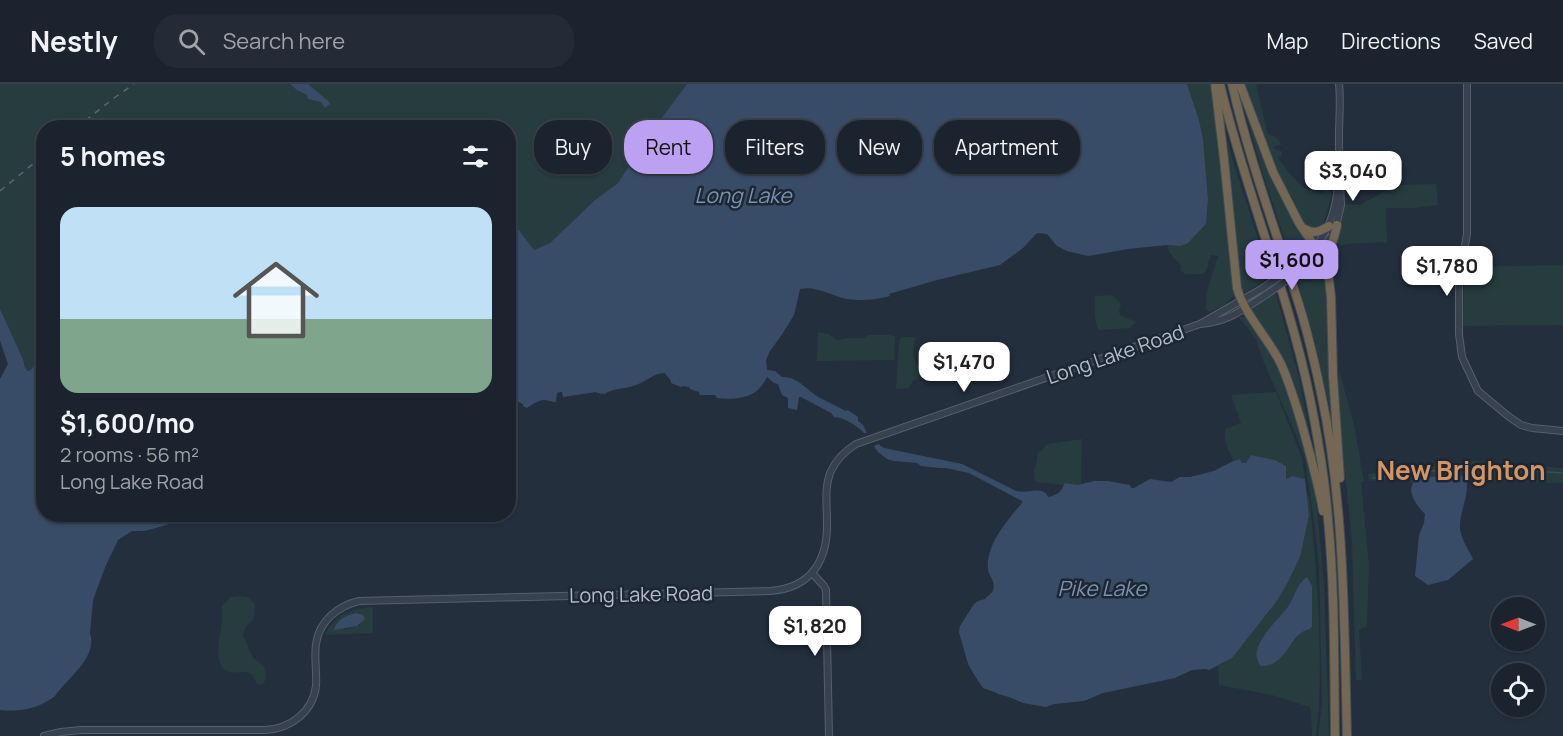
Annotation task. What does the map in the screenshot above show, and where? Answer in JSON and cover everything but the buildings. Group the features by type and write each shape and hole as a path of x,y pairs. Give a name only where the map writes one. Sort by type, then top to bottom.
{"highway":[{"path":"1215,84 1237,288 1244,304 1283,368 1310,455 1324,518 1333,629"},
{"path":"1220,84 1246,180 1287,307 1309,396 1322,462 1331,567 1335,736"},
{"path":"1232,84 1248,147 1310,343 1328,431 1339,509"},
{"path":"1240,84 1282,192 1318,251 1329,279"},
{"path":"1299,223 1312,232 1333,226"},
{"path":"1333,226 1327,262 1331,297 1333,376 1340,481 1347,736"},
{"path":"1237,314 1253,319"}],"street":[{"path":"1318,251 1333,226 1339,177 1339,84"},
{"path":"1467,84 1467,234 1459,278 1459,334 1462,357 1478,391 1515,421 1532,428 1563,431"},
{"name":"Long Lake Road","path":"1265,291 1306,257 1318,251"},
{"name":"Long Lake Road","path":"44,736 81,730 265,730 285,726 301,715 311,701 316,685 316,643 323,625 328,617 352,603 770,591 792,587 812,573 821,561 828,530 827,490 831,471 843,454 856,444 1200,324 1244,304 1305,268 1318,251"},
{"name":"Long Lake Road","path":"1200,324 1237,314 1244,304"},
{"path":"812,573 826,590 829,736"}],"green space":[{"path":"0,84 687,84 660,120 624,120 624,174 618,183 595,200 550,243 534,250 516,226 516,120 36,120 36,367 28,371 0,309"},
{"path":"1187,84 1211,84 1223,173 1224,206 1235,295 1225,305 1209,312 1206,309 1207,295 1218,256 1211,255 1203,274 1185,274 1180,270 1181,266 1169,252 1167,245 1181,246 1188,243 1206,224 1208,199 1203,139"},
{"path":"1242,84 1256,84 1268,134 1280,142 1281,145 1274,148 1281,152 1282,155 1278,158 1292,176 1307,189 1322,193 1324,188 1327,188 1332,193 1324,222 1318,228 1308,229 1292,197 1284,188"},
{"path":"1248,115 1309,244 1307,251 1292,261 1263,174 1246,116"},
{"path":"1222,121 1270,276 1245,293 1241,293"},
{"path":"1436,184 1438,205 1386,208 1387,242 1340,246 1335,240 1344,204 1360,205 1396,185"},
{"path":"1316,262 1320,264 1324,275 1328,298 1332,419 1316,346 1297,278"},
{"path":"1563,265 1563,325 1463,326 1465,267"},
{"path":"1275,291 1299,378 1313,451 1300,409 1252,311 1253,307"},
{"path":"1112,295 1121,304 1120,315 1136,322 1130,328 1099,330 1095,318 1095,296"},
{"path":"1239,317 1249,319 1279,367 1307,455 1315,491 1324,581 1329,736 1318,736 1322,703 1319,565 1305,459 1256,339"},
{"path":"818,332 829,334 837,340 864,338 868,335 890,335 895,337 894,360 817,361"},
{"path":"902,337 915,337 913,353 916,364 924,369 925,378 914,380 909,388 896,389 899,341"},
{"path":"1339,370 1354,425 1364,482 1361,482 1369,565 1367,626 1359,630 1362,680 1356,680 1352,542 1338,405"},
{"path":"1276,392 1302,458 1305,479 1293,476 1286,479 1286,466 1275,460 1251,455 1247,463 1242,463 1240,459 1233,461 1228,450 1225,429 1241,423 1231,395"},
{"path":"1082,439 1081,484 1036,482 1034,472 1038,453 1048,444"},
{"path":"1475,461 1563,468 1563,483 1467,481 1466,477 1453,475 1430,477 1412,485 1410,477 1369,481 1368,474"},
{"path":"1307,496 1309,496 1312,528 1319,625 1320,667 1316,736 1312,736 1309,707 1272,695 1219,685 1218,666 1232,658 1249,635 1309,515","holes":["1302,580 1311,611 1310,629 1302,632 1293,642 1257,662 1259,643 1290,604"]},
{"path":"231,597 248,597 255,604 254,619 246,626 243,635 253,658 264,666 266,678 264,683 258,685 251,674 225,669 219,658 222,606"},
{"path":"373,607 373,633 325,635 344,613","holes":["356,613 361,615 360,625 345,629 338,622 349,615"]}],"water":[{"path":"290,84 308,84 330,104 325,108 321,102 308,99 307,95"},
{"name":"Long Lake","path":"687,84 1187,84 1203,139 1208,199 1206,224 1188,243 1181,246 1128,249 1088,256 1067,251 1057,246 1047,234 1037,233 1023,248 1000,265 937,280 889,294 890,296 852,300 818,290 800,289 794,315 766,360 767,370 793,379 820,398 848,410 858,417 858,421 867,433 864,433 846,420 834,417 831,413 801,397 799,397 797,410 788,408 788,398 782,395 778,384 767,377 753,394 733,399 717,398 715,395 700,395 699,392 689,387 671,383 665,373 637,385 605,394 596,392 563,397 560,392 557,393 556,402 543,400 527,408 516,400 516,226 534,250 550,243 595,200 618,183 624,174 713,174 713,120 660,120"},
{"path":"0,309 25,368 28,371 36,367 36,522 175,522 144,531 132,531 118,540 93,600 90,651 86,659 55,696 36,707 15,710 0,710 0,379 8,364 0,341"},
{"name":"Pike Lake","path":"878,444 884,448 962,464 1016,491 1038,491 1046,493 1048,497 1059,493 1065,483 1078,485 1094,481 1108,481 1130,485 1134,488 1150,479 1171,482 1180,477 1214,471 1240,459 1242,463 1246,463 1251,455 1275,460 1286,466 1286,479 1293,476 1305,479 1309,515 1300,557 1276,602 1232,658 1209,670 1192,670 1175,678 1103,693 1084,701 1046,707 1023,703 983,688 968,664 959,632 960,626 974,604 985,599 993,591 994,584 988,569 990,551 999,533 1022,501 969,473 887,459 874,446"},
{"path":"1447,475 1466,477 1467,489 1460,529 1473,559 1448,580 1428,585 1415,576 1419,535 1425,514 1413,498 1411,488 1417,480"},
{"path":"1307,577 1312,586 1312,626 1297,637 1277,661 1261,666 1257,659 1260,642 1289,605 1301,583"},
{"path":"356,613 363,615 365,619 357,626 334,630 342,618"}],"waterway":[{"path":"1373,478 1466,467 1563,473"}],"railway":[{"path":"86,120 134,84"},
{"path":"0,191 36,162"}],"district":[{"name":"New Brighton","path":"1461,470"}]}
